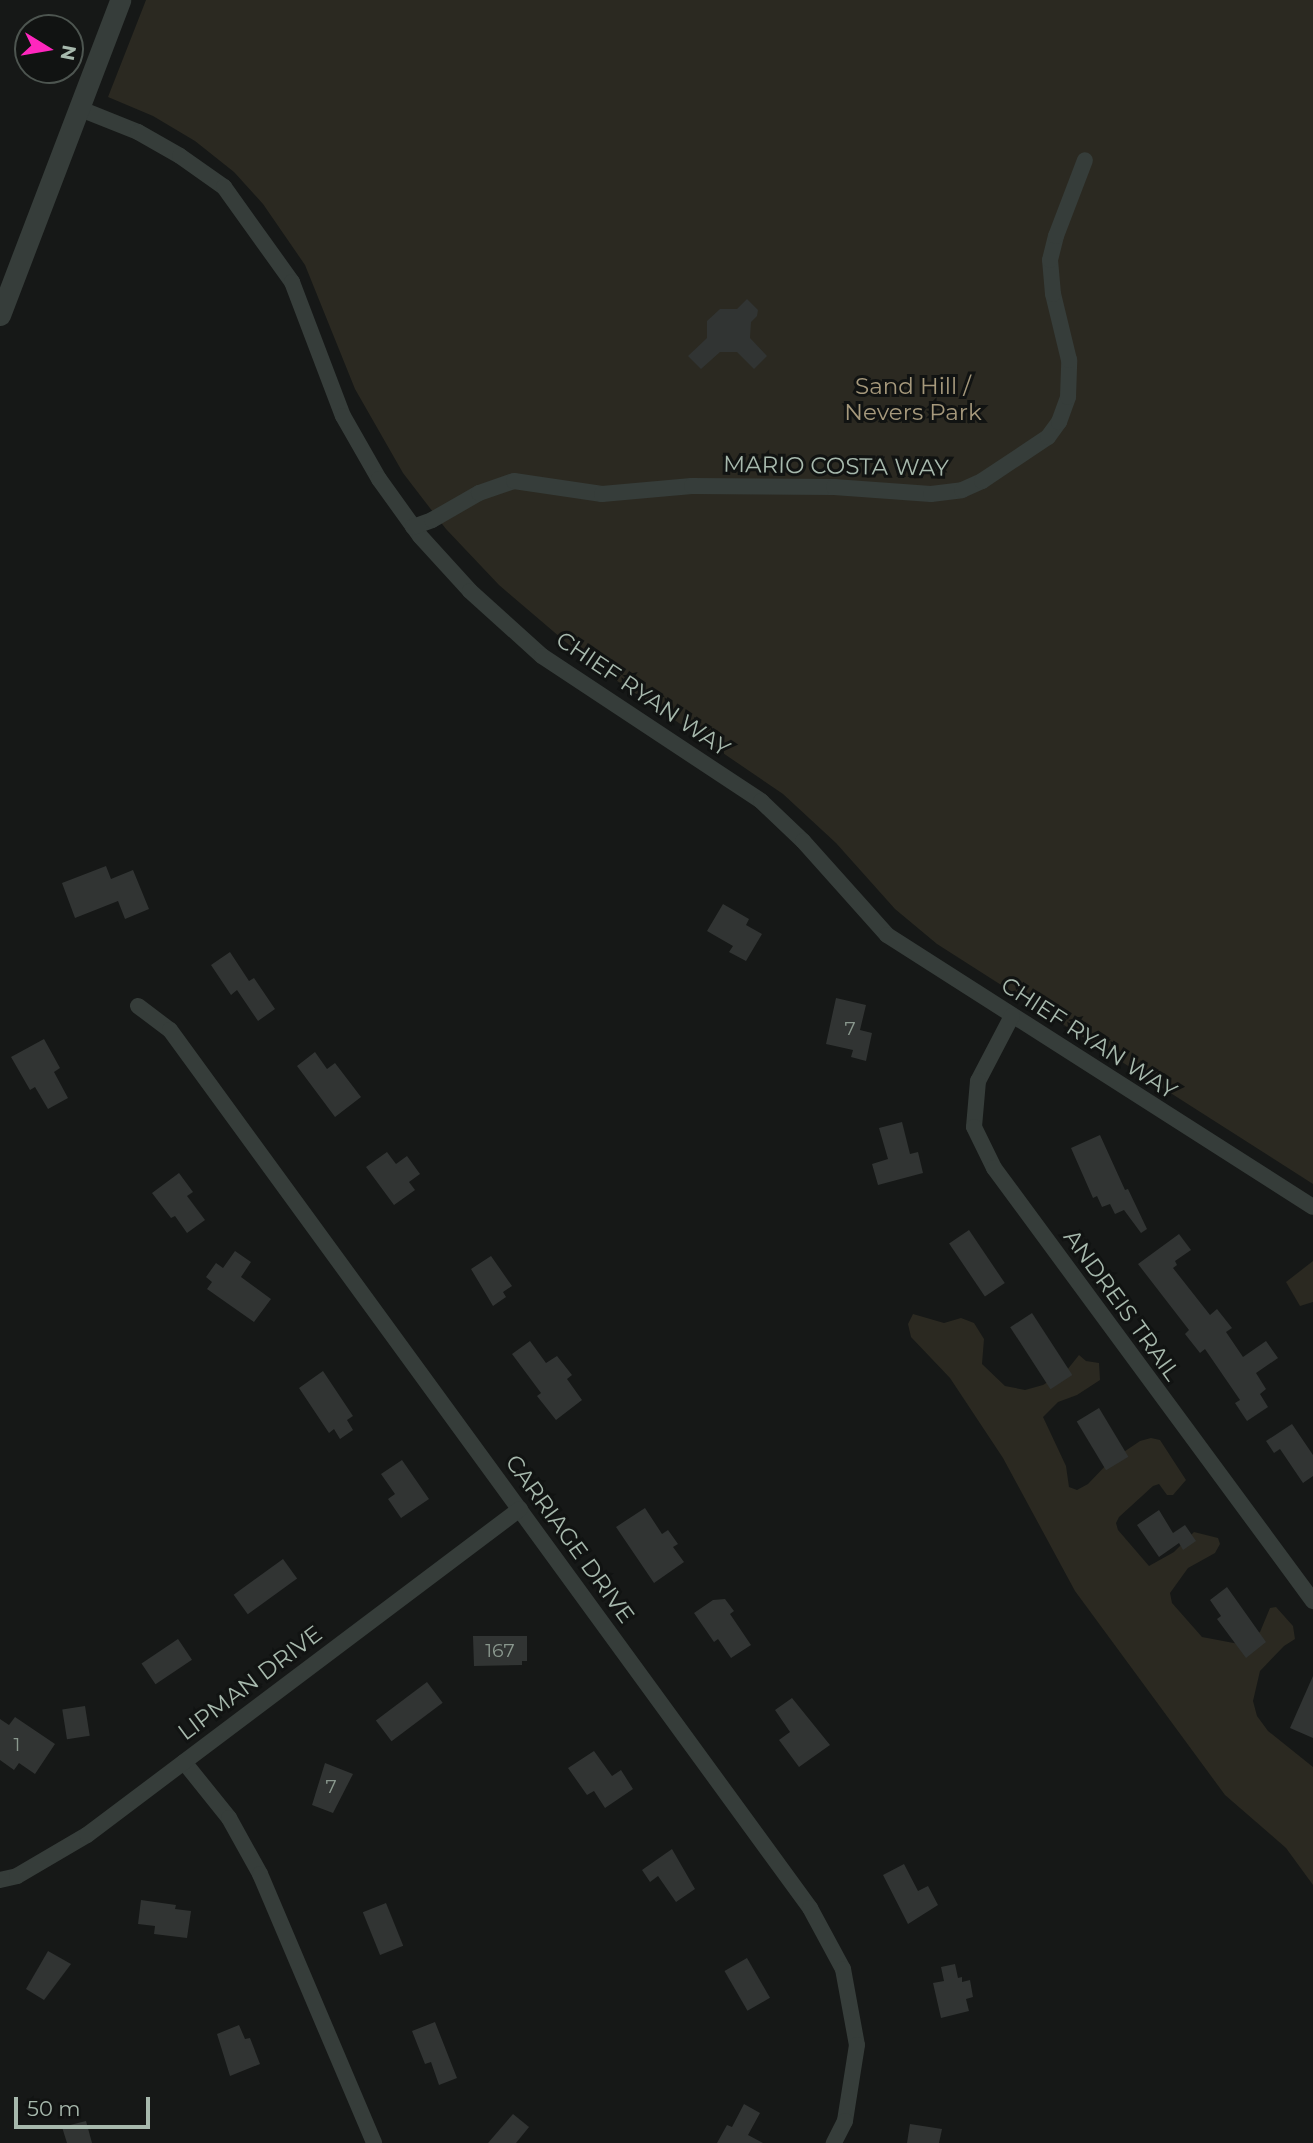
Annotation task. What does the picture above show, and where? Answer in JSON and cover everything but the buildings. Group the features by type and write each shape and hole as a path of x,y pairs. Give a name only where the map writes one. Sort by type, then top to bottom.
{"street":[{"path":"0,315 120,0"},
{"name":"CHIEF RYAN WAY","path":"78,108 138,132 180,156 224,187 292,282 343,416 379,479 413,527 470,591 542,656 761,801 803,841 887,935 1313,1207"},
{"name":"MARIO COSTA WAY","path":"413,527 432,520 479,493 514,481 602,494 692,486 834,487 931,494 962,490 982,481 1048,437 1059,422 1068,397 1069,360 1053,294 1050,260 1056,236 1085,160"},
{"name":"CARRIAGE DRIVE","path":"138,1006 170,1030 810,1908 843,1969 857,2045 845,2121 834,2143"},
{"name":"ANDREIS TRAIL","path":"1012,1016 978,1081 974,1128 994,1168 1313,1601"},
{"name":"LIPMAN DRIVE","path":"0,1880 17,1876 87,1835 520,1509"},
{"path":"184,1762 229,1818 260,1874 373,2143"}],"green space":[{"name":"Sand Hill / Nevers Park","path":"146,0 1313,0 1313,1184 937,944 895,909 836,843 783,794 588,661 499,585 446,529 403,473 355,389 305,265 263,204 234,172 195,141 153,116 108,97"},
{"path":"1313,1261 1313,1302 1300,1306 1286,1282"},
{"path":"913,1314 944,1323 961,1318 974,1323 984,1339 982,1364 1005,1386 1025,1390 1043,1385 1067,1370 1079,1355 1086,1361 1099,1363 1100,1380 1077,1395 1058,1402 1043,1417 1066,1466 1069,1487 1077,1490 1088,1484 1109,1462 1140,1441 1151,1438 1160,1440 1186,1480 1173,1495 1167,1495 1159,1484 1153,1486 1119,1517 1116,1523 1118,1530 1149,1566 1174,1552 1194,1532 1218,1538 1220,1544 1215,1553 1188,1568 1170,1593 1172,1603 1202,1637 1239,1644 1260,1632 1270,1608 1276,1607 1293,1626 1295,1639 1284,1646 1260,1671 1253,1701 1257,1716 1268,1731 1313,1767 1313,1885 1286,1848 1225,1795 1075,1591 1003,1458 950,1378 911,1337 908,1324"}]}
